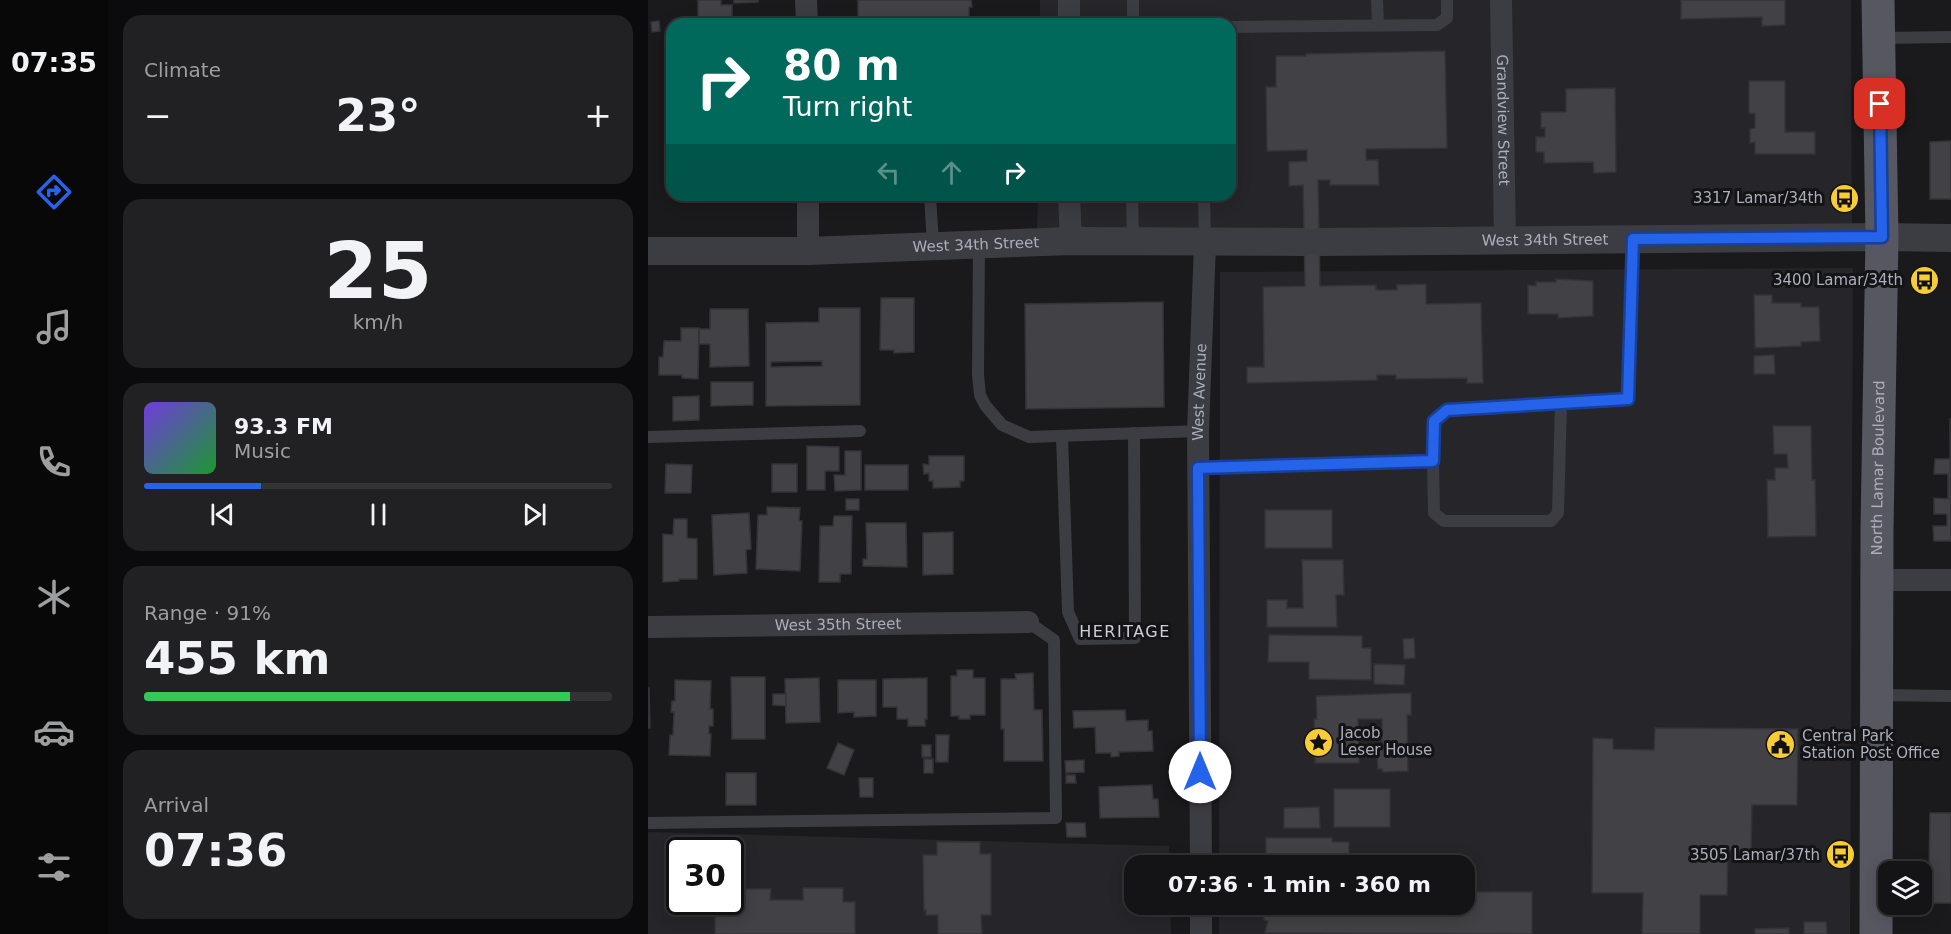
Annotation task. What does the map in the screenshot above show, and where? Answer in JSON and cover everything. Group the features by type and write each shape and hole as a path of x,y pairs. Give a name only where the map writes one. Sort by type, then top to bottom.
{"main road":[{"name":"North Lamar Boulevard","path":"1876,934 1876,695 1882,237 1878,0"}],"street":[{"path":"806,0 807,18"},
{"path":"1069,0 1069,18"},
{"name":"Grandview Street","path":"1501,0 1505,240"},
{"path":"807,201 808,251"},
{"path":"1069,201 1071,241"},
{"name":"West 34th Street","path":"648,251 808,251 1071,241 1205,243 1951,238"},
{"name":"West Avenue","path":"1201,855 1198,431 1205,243"},
{"path":"1877,580 1951,580"},
{"name":"West 35th Street","path":"648,627 1028,622"},
{"path":"1201,915 1201,934"}],"lane":[{"path":"1133,0 1133,18"},
{"path":"1377,0 1378,26"},
{"path":"1236,27 1437,25 1447,18 1446,0"},
{"path":"1879,38 1951,37"},
{"path":"930,201 933,245"},
{"path":"1132,201 1133,242"},
{"path":"1204,201 1205,243"},
{"path":"1561,403 1558,513 1551,521 1444,521 1434,513 1434,421 1447,410 1561,403 1628,399 1633,239"},
{"path":"979,244 978,375 980,395 985,405 1002,425 1029,437 1198,431"},
{"path":"648,437 860,431"},
{"path":"1062,436 1068,612 1072,625 1080,639 1135,638 1134,434"},
{"path":"1198,468 1433,461"},
{"path":"648,823 1056,819 1054,640 1028,622"},
{"path":"1876,695 1951,696"}],"shaded area":[{"path":"1040,0 1851,0 1852,229 1494,231 1037,228 1038,201 1236,201 1236,18 1040,18"},
{"path":"1853,268 1850,934 1219,934 1219,915 1475,915 1475,855 1219,855 1220,272"},
{"path":"648,832 1169,846 1169,855 1124,855 1124,915 1170,915 1171,934 648,934"}],"building":[{"path":"698,0 721,0 721,5 732,5 732,18 698,18"},
{"path":"734,0 758,0 758,2 734,3"},
{"path":"858,0 971,0 972,7 969,7 969,18 858,18"},
{"path":"1681,0 1785,0 1785,25 1762,26 1762,17 1681,19"},
{"path":"659,21 660,31 652,32 651,22"},
{"path":"1445,51 1447,148 1366,149 1366,160 1378,160 1379,185 1330,185 1330,180 1318,180 1320,286 1376,285 1376,290 1397,290 1397,285 1426,284 1426,304 1481,303 1483,383 1467,383 1467,378 1396,379 1396,375 1377,375 1377,380 1247,383 1247,367 1264,367 1263,287 1305,286 1303,185 1289,186 1289,162 1307,161 1307,150 1267,151 1266,87 1276,87 1276,56"},
{"path":"1749,81 1785,81 1785,132 1815,132 1815,154 1755,154 1755,142 1750,143 1750,129 1755,128 1755,114 1749,113"},
{"path":"1615,88 1616,172 1594,173 1593,162 1544,163 1544,152 1536,152 1536,137 1545,137 1545,128 1541,128 1541,112 1566,112 1566,89"},
{"path":"1951,141 1951,199 1930,199 1930,142"},
{"path":"1556,279 1593,281 1593,316 1558,318 1558,314 1528,314 1528,285 1536,286 1536,282 1556,282"},
{"path":"1754,295 1772,295 1772,303 1801,303 1801,307 1819,307 1820,341 1801,342 1801,346 1755,348"},
{"path":"881,298 914,298 914,352 894,353 894,350 880,350"},
{"path":"1163,302 1164,407 1026,409 1025,304"},
{"path":"819,308 860,308 860,405 766,406 766,323 819,322","holes":["822,361 822,366 771,367 771,362"]},
{"path":"710,309 748,309 749,366 710,367 710,344 699,344 699,329 710,329"},
{"path":"681,328 699,328 698,379 682,378 682,375 659,375 659,357 663,357 664,341 681,341"},
{"path":"1774,355 1775,374 1754,374 1754,356"},
{"path":"711,382 753,382 753,405 711,406"},
{"path":"699,396 699,420 673,421 673,397"},
{"path":"1950,418 1951,541 1934,541 1933,526 1947,526 1947,514 1934,514 1934,498 1948,499 1948,474 1934,474 1935,459 1950,459"},
{"path":"1773,426 1811,426 1816,536 1768,537 1767,480 1775,480 1775,468 1788,468 1787,454 1774,454"},
{"path":"807,446 839,447 839,471 825,471 825,490 807,490"},
{"path":"845,451 861,451 861,490 835,491 834,475 845,475"},
{"path":"929,456 964,456 964,481 960,481 960,487 933,488 933,481 929,481 929,473 924,474 923,464 929,465"},
{"path":"666,464 692,465 691,493 665,493"},
{"path":"772,464 797,464 797,492 772,492"},
{"path":"865,465 908,465 908,490 865,490"},
{"path":"846,499 859,499 859,510 846,510"},
{"path":"767,507 800,508 799,521 802,521 800,571 756,569 758,515 767,515"},
{"path":"1265,510 1332,510 1332,548 1265,548"},
{"path":"749,513 751,549 746,550 747,573 714,575 712,515"},
{"path":"834,516 852,516 851,574 840,574 840,582 819,582 820,526 833,526"},
{"path":"674,519 687,519 687,538 697,539 697,579 663,582 663,534 673,535"},
{"path":"866,523 906,523 907,567 863,566 863,559 867,559"},
{"path":"953,532 953,574 923,575 923,533"},
{"path":"1302,560 1343,560 1344,595 1336,595 1337,627 1267,627 1267,600 1287,600 1287,608 1303,608"},
{"path":"1269,635 1362,636 1362,648 1371,648 1371,680 1309,679 1309,662 1268,662"},
{"path":"1414,638 1415,658 1404,659 1403,639"},
{"path":"1374,664 1405,665 1404,685 1374,684"},
{"path":"957,670 973,670 973,678 985,678 985,715 970,715 970,719 951,716 951,676 957,676"},
{"path":"1033,673 1034,710 1042,710 1043,761 1004,761 1004,729 1001,729 1001,679 1016,679 1015,674"},
{"path":"731,677 765,677 765,739 732,739"},
{"path":"819,678 820,722 786,723 785,679"},
{"path":"927,678 925,726 908,726 908,719 897,719 897,707 883,707 883,679"},
{"path":"675,680 711,681 710,709 713,709 713,726 709,726 710,756 669,755 670,735 673,735 674,712 671,712 672,701 675,701"},
{"path":"838,680 876,680 876,716 854,717 854,712 838,713"},
{"path":"649,688 650,728 648,728"},
{"path":"1411,693 1411,715 1407,715 1408,771 1383,772 1382,769 1378,769 1377,750 1382,750 1382,719 1358,719 1359,763 1315,763 1316,696"},
{"path":"773,694 786,694 786,706 773,705"},
{"path":"1125,710 1126,721 1148,720 1148,731 1152,731 1153,751 1119,752 1119,756 1111,757 1111,753 1096,753 1095,727 1074,728 1073,711"},
{"path":"1655,728 1798,729 1797,805 1752,805 1751,850 1728,850 1727,895 1700,895 1700,934 1642,934 1643,893 1592,893 1593,738 1613,739 1613,749 1654,750"},
{"path":"936,735 949,735 948,762 936,762"},
{"path":"838,743 854,750 844,775 827,768"},
{"path":"922,745 931,745 931,757 922,757"},
{"path":"924,759 933,759 933,773 924,773"},
{"path":"1084,760 1084,772 1066,773 1065,761"},
{"path":"726,773 756,773 756,805 726,805"},
{"path":"1066,775 1075,775 1076,783 1066,783"},
{"path":"859,778 873,778 873,797 860,797"},
{"path":"1152,785 1153,799 1158,799 1159,817 1100,818 1099,787"},
{"path":"1334,789 1390,789 1390,827 1334,827"},
{"path":"1319,807 1320,828 1284,828 1284,808"},
{"path":"1930,813 1951,813 1951,903 1933,903 1933,869 1932,861 1929,861"},
{"path":"1066,823 1085,823 1086,837 1067,837"},
{"path":"1266,838 1332,838 1332,842 1349,842 1349,855 1266,855"},
{"path":"937,842 980,842 980,854 991,854 991,915 981,915 982,934 938,934 938,915 926,915 926,910 924,911 923,855 937,855"},
{"path":"803,888 843,888 843,902 855,902 855,934 715,934 715,915 744,915 744,889 771,889 770,900 803,900"},
{"path":"1475,892 1532,892 1532,934 1265,933 1268,921 1264,920 1264,915 1475,915"},
{"path":"1804,922 1826,922 1827,934 1804,934"},
{"path":"1789,928 1789,934 1755,934 1755,929"}],"place":[{"name":"3317 Lamar/34th","path":"1844,198"},
{"name":"3400 Lamar/34th","path":"1924,280"},
{"name":"Jacob Leser House","path":"1319,742"},
{"name":"Central Park Station Post Office","path":"1781,745"},
{"name":"3505 Lamar/37th","path":"1841,855"}],"district":[{"name":"HERITAGE","path":"1125,631"}],"route":[{"path":"1200,772 1198,468 1433,461 1434,421 1447,410 1628,399 1633,239 1882,237 1880,104"}]}
